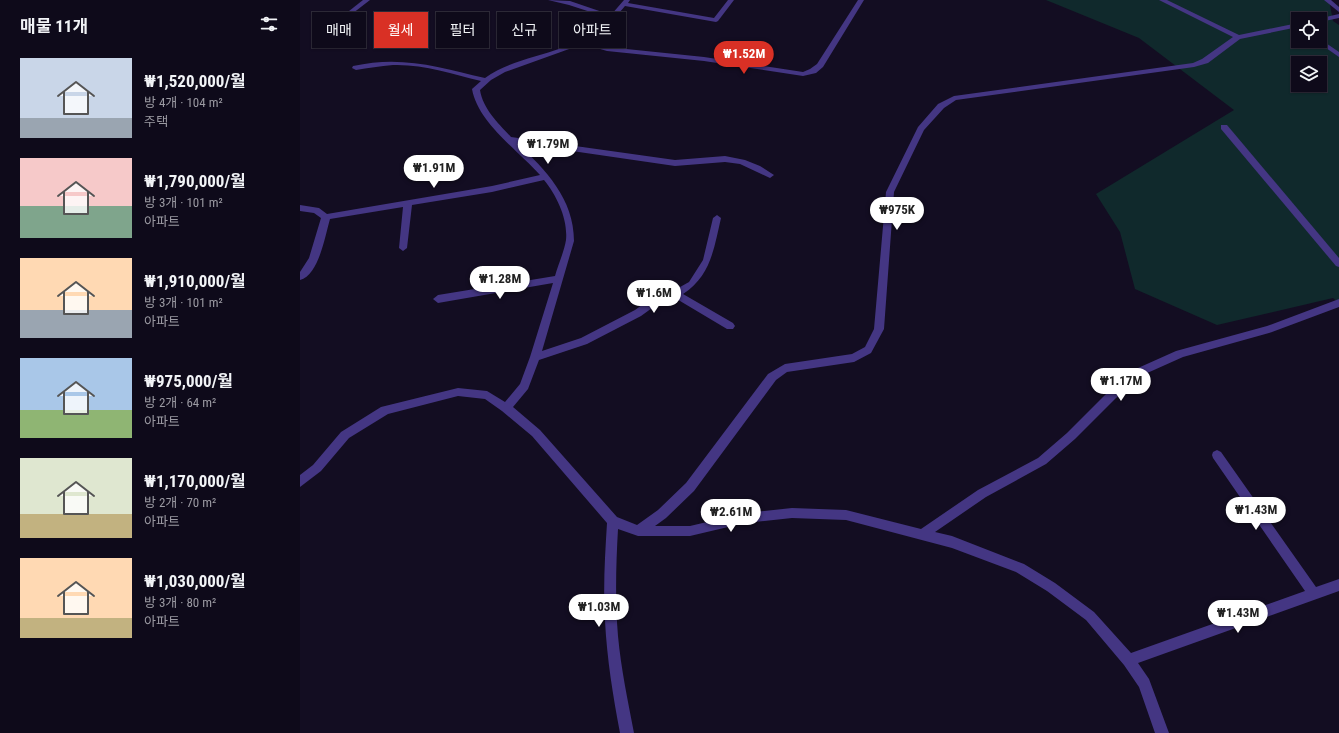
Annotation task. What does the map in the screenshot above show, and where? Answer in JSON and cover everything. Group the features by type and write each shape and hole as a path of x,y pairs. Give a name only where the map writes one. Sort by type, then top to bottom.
{"street":[{"path":"351,12 367,0"},
{"path":"551,0 570,3 596,12"},
{"path":"616,12 625,2 716,20 731,0"},
{"path":"607,48 704,59 803,74 813,71 820,65 861,0"},
{"path":"1162,0 1238,37"},
{"path":"1328,0 1339,10"},
{"path":"1327,19 1339,16"},
{"path":"638,531 662,514 690,487 772,377 785,368 854,358 868,350 879,328 890,192 921,129 945,102 954,98 1194,65 1206,61 1238,37 1291,27"},
{"path":"1327,47 1339,55"},
{"path":"506,408 524,386 535,357 570,241 569,223 563,205 552,185 501,132 477,101 476,89 484,80 506,69 565,48"},
{"path":"356,68 380,64 413,64 440,68 484,80"},
{"path":"1224,127 1339,264"},
{"path":"509,139 654,161 675,163 713,160 736,161 757,168 770,175"},
{"path":"300,208 316,210 326,217 492,189 545,177"},
{"path":"403,248 408,204"},
{"path":"300,277 306,274 312,265 326,217"},
{"path":"535,357 584,341 638,313 656,300 676,294 692,284 707,260 717,218"},
{"path":"438,299 558,280"},
{"path":"676,294 730,326"},
{"path":"921,535 980,495 1041,462 1064,444 1112,394 1137,374 1153,365 1185,351 1247,336 1339,303"},
{"path":"300,482 317,468 346,435 385,410 458,392 487,395 506,408 536,433 613,521 638,531 690,531 745,518 792,513 846,515 952,542 1020,568 1051,587 1090,616 1129,660 1144,684 1162,733"},
{"path":"1217,455 1314,594"},
{"path":"613,521 610,577 611,622 617,676 627,733"},
{"path":"1129,660 1339,585"}],"green space":[{"path":"1046,0 1329,0 1333,21 1339,25 1339,303 1333,298 1217,325 1135,289 1120,232 1096,194 1234,110 1139,38"}]}
